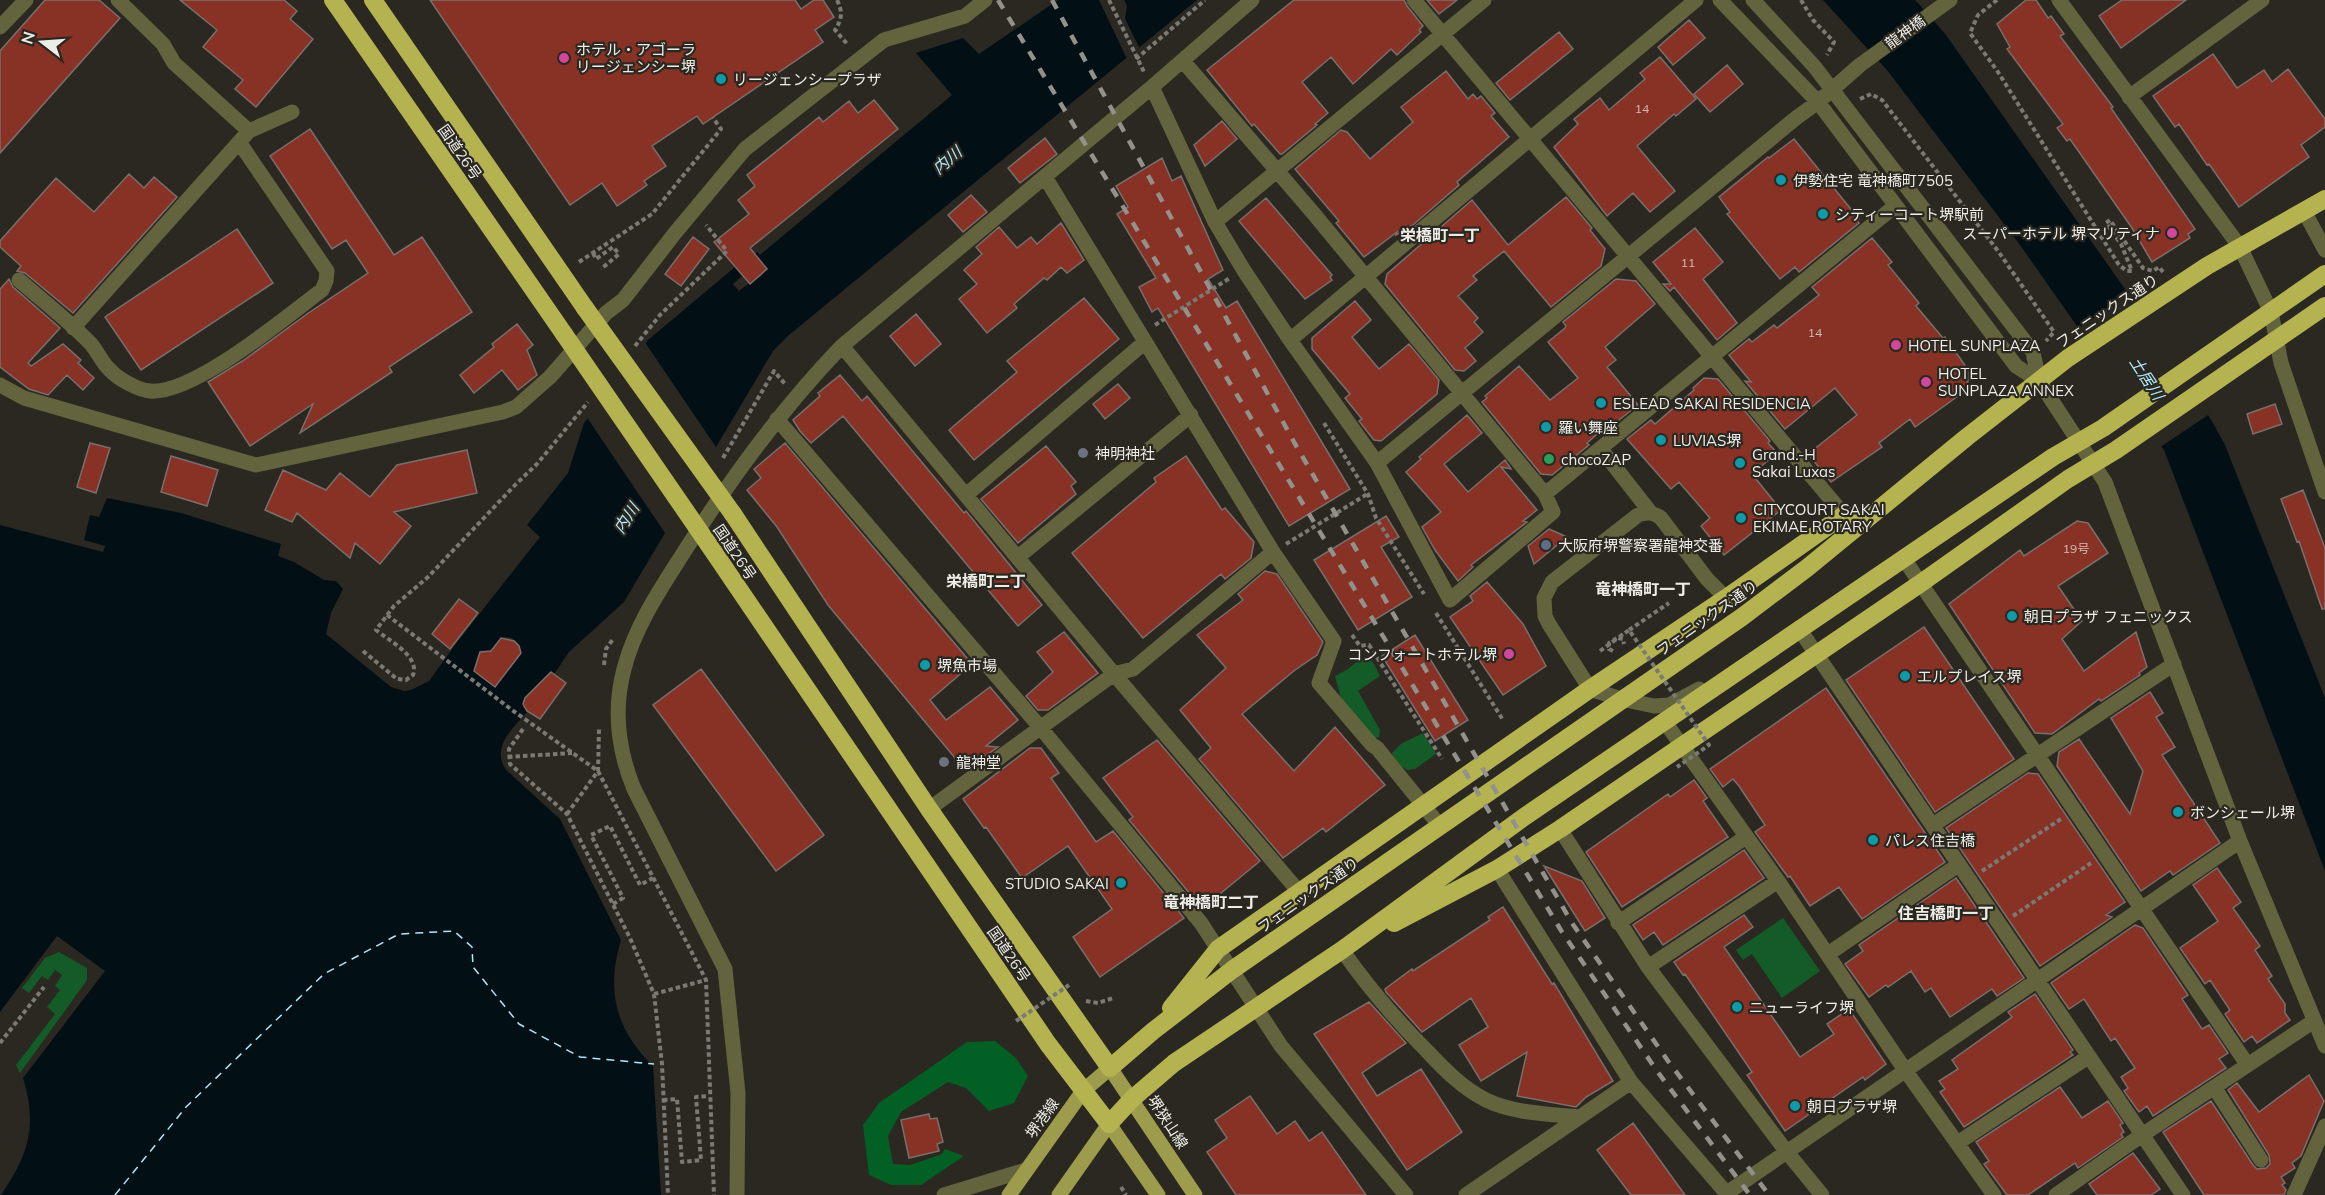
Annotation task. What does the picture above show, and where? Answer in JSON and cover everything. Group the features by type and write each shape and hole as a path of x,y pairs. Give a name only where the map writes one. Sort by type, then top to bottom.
{"highway":[{"name":"国道26号","path":"333,0 709,545 1048,1044 1109,1124"},
{"name":"国道26号","path":"374,0 585,309 733,514 929,809 1110,1068"},
{"name":"フェニックス通り","path":"1110,1068 1153,1031 1232,970 1742,617 1807,568 2068,358 2240,247 2325,199"},
{"path":"1109,1124 1132,1099 1174,1063 1342,950 1524,817 2078,442 2103,428 2325,274"},
{"path":"2271,312 2325,297"},
{"path":"1342,950 1497,869 1560,829 1921,583 2068,479 2116,450 2325,306"},
{"path":"1153,1031 1218,949 1844,515 1869,517"},
{"path":"1726,598 1742,617"},
{"path":"1590,689 1614,704"}],"main road":[{"name":"堺港線","path":"1009,1195 1083,1091 1110,1068"},
{"name":"堺狭山線","path":"1110,1068 1195,1195"},
{"path":"1059,1195 1109,1124 1158,1195"}],"street":[{"path":"0,27 26,0"},
{"path":"20,280 92,345 110,371 135,386 150,391 168,389 202,375 229,359 322,290 326,281 327,271 244,136 174,63 163,44 118,0"},
{"path":"0,385 24,399 256,465 503,412 516,406 550,377 606,313 623,300 745,149 884,40 965,16 985,0"},
{"path":"737,1195 738,1092 725,969 631,781 620,739 618,705 628,654 658,592 709,513 806,383 842,346 1183,61 1252,0"},
{"path":"1414,0 1844,515"},
{"path":"1215,222 1484,0"},
{"path":"1290,340 1696,0"},
{"path":"1720,0 1818,102 2016,366 2039,381"},
{"path":"1753,0 1833,89 2033,352 2039,381 2105,482 2240,841 2325,1046"},
{"name":"龍神橋","path":"1377,463 1818,102 1860,65 1950,0"},
{"path":"2059,0 2240,247 2271,312 2280,363 2325,492"},
{"path":"2129,97 2262,0"},
{"path":"1152,87 1215,222 1290,340 1377,463 1450,600 1553,512 1545,494 1314,214 1183,61"},
{"path":"73,328 244,136 292,112"},
{"path":"1045,177 1273,552 1334,641 1319,683 1377,748 1440,826"},
{"path":"1545,494 1895,206"},
{"path":"2304,211 2325,250"},
{"path":"966,495 1145,342"},
{"path":"842,346 1114,674 1300,893"},
{"path":"1018,557 1191,416"},
{"path":"777,419 1040,727 1201,923 1281,1046 1406,1195"},
{"path":"1600,449 1651,513 1661,518 1707,579 1726,598"},
{"path":"1590,689 1545,616 1547,590 1559,576 1638,515 1651,513"},
{"path":"929,809 1114,674 1133,669 1273,552"},
{"path":"1904,559 2247,1064"},
{"path":"1800,630 2182,1195"},
{"path":"1614,704 1669,705 1757,659"},
{"path":"1933,825 2174,664"},
{"path":"1665,722 1778,881 1905,1070 1959,1142 1994,1195"},
{"path":"1560,829 1648,967 1786,1151 1822,1195"},
{"path":"1618,923 1746,837"},
{"path":"1497,869 1631,1082 1727,1194 1786,1151 2240,841"},
{"path":"1828,954 1958,865"},
{"path":"1648,967 1778,881"},
{"path":"1342,950 1366,985 1393,1017 1459,1084 1488,1101 1531,1113 1580,1117"},
{"path":"2056,1195 2247,1064 2314,1021"},
{"path":"1959,1142 2088,1057"},
{"path":"1466,1195 1631,1082"},
{"path":"2214,1087 2261,1160"},
{"path":"2294,1195 2325,1126"},
{"path":"944,1195 1026,1170"}],"path":[{"path":"837,0 842,12 841,21 835,30 848,45"},
{"path":"1108,0 1136,58 1206,0"},
{"path":"1801,0 1813,20 1834,42 1828,53"},
{"path":"1997,0 1978,15 1970,33 1998,72 2119,265 2127,271 2132,271 2121,244 2106,223 2110,220 2143,268 2153,271 2159,267"},
{"path":"1861,97 1871,94 1882,100 1998,251 2054,332 2044,344"},
{"path":"579,262 652,214 721,129 713,118"},
{"path":"630,351 660,315 727,251 693,211"},
{"path":"592,253 596,260 613,248 618,255 601,269"},
{"path":"1145,342 1155,325 1243,269"},
{"path":"1155,325 1161,335"},
{"path":"363,651 397,679 406,680 413,675 415,666 411,658 376,630 394,606 428,576 537,464 592,397"},
{"path":"1318,413 1368,494 1376,518 1427,599"},
{"path":"1273,552 1387,481"},
{"path":"1283,533 1295,552"},
{"path":"1600,651 1609,644 1618,638 1623,639 1623,645 1615,650 1609,649 1608,646 1609,643 1669,603"},
{"path":"1433,609 1503,720"},
{"path":"387,615 598,771 706,980 714,1195"},
{"path":"1347,627 1360,646 1369,645 1442,759"},
{"path":"1629,630 1709,745 1677,767"},
{"path":"523,729 510,746 508,757 512,767 567,813 613,904 654,994 662,1064 668,1195"},
{"path":"508,757 573,753"},
{"path":"567,813 598,771"},
{"path":"1970,880 2074,811"},
{"path":"613,904 622,898 591,835 610,826 639,885 653,878"},
{"path":"2000,925 2103,855"},
{"path":"654,994 706,980"},
{"path":"1016,1021 1069,985 1074,992"},
{"path":"0,1043 44,987"},
{"path":"1080,997 1098,1003 1113,998"},
{"path":"663,1100 677,1099 682,1162 701,1160 696,1097 710,1096"},
{"path":"1121,1187 1126,1195"}],"green space":[{"path":"1370,657 1380,676 1358,691 1380,730 1379,737 1373,739 1342,702 1335,676 1360,659"},
{"path":"1423,733 1436,754 1415,769 1407,770 1397,763 1392,753 1401,744"},
{"path":"1783,918 1820,971 1782,998 1752,954 1743,960 1736,950"},
{"path":"59,952 87,968 87,980 20,1073 16,1065 55,1014 47,1007 60,990 55,986 62,975 55,970 48,980 42,976 29,993 22,988 45,958"},
{"path":"995,1041 1016,1058 1028,1076 1014,1103 989,1111 966,1088 948,1082 901,1112 888,1136 893,1164 910,1165 942,1154 945,1149 964,1156 921,1185 891,1185 869,1175 863,1125 879,1103 967,1042"}],"water":[{"name":"内川","path":"1058,0 1197,0 789,335 773,351 624,602 569,652 554,674 550,672 524,698 523,707 527,712 510,732 502,746 502,762 506,770 560,819 621,940 614,976 617,1008 630,1038 653,1066 661,1195 1,1195 18,1167 28,1140 30,1111 23,1078 105,971 57,936 0,1012 0,525 103,552 105,546 84,540 90,515 99,517 107,498 181,513 281,544 278,556 294,562 324,580 336,581 343,589 331,613 326,634 391,687 404,691 411,690 429,681 540,537 527,525 568,473 584,423 648,340 735,267 742,276 733,284 739,291 768,269 762,262 758,265 751,256 757,252 760,255 952,95 916,53 963,38 979,54","holes":["504,637 512,638 518,643 520,654 499,682 494,684 475,668 475,665"]},
{"name":"土居川","path":"1823,0 1915,0 1919,4 1946,35 2127,292 2213,423 2225,445 2325,698 2325,871 2164,450 2020,245 1887,70"}],"pier":[{"path":"1099,0 1124,0 1127,6 1125,19 1141,51 1128,61"},
{"path":"2131,292 2211,413 2159,448 2075,331"},
{"path":"644,341 718,450 667,536 586,416"}],"building":[{"path":"45,0 99,0 120,18 0,153 0,51"},
{"path":"180,0 284,0 297,11 290,19 313,39 256,107 235,89 243,80 203,47 217,30"},
{"name":"ホテル・アゴーラ リージェンシー堺","path":"430,0 795,0 801,9 814,0 823,0 834,17 815,30 823,42 703,124 697,116 652,146 666,166 644,181 647,185 617,206 602,183 570,205"},
{"path":"1294,0 1404,0 1423,26 1419,30 1421,32 1397,55 1391,49 1353,84 1331,57 1302,82 1328,113 1315,124 1317,125 1280,154 1254,124 1252,126 1207,70"},
{"path":"1427,0 1457,0 1439,14"},
{"path":"2026,0 2036,0 2048,18 2051,16 2064,34 2060,36 2113,107 2111,108 2195,229 2188,234 2190,238 2152,262 2132,228 2070,139 2067,141 2057,128 2063,124 2007,49 2010,47 1997,24"},
{"path":"2122,0 2186,0 2121,48 2099,16"},
{"path":"1689,20 1705,38 1673,65 1658,47"},
{"path":"1559,32 1573,49 1510,100 1496,83"},
{"path":"2213,54 2237,88 2264,70 2272,82 2288,69 2325,119 2325,127 2301,145 2309,157 2239,207 2179,124 2175,127 2153,96"},
{"path":"1660,57 1696,99 1676,116 1674,114 1637,146 1675,191 1650,212 1633,193 1607,216 1554,147 1578,124 1574,119 1600,98 1609,110 1645,79 1640,73"},
{"path":"1727,65 1743,84 1710,112 1694,94"},
{"path":"1446,71 1468,99 1473,94 1477,99 1481,96 1495,113 1491,116 1509,137 1457,182 1459,185 1413,225 1396,235 1397,232 1364,257 1336,223 1339,221 1295,169 1341,130 1347,132 1370,159 1413,122 1401,107"},
{"path":"874,100 898,129 750,248 767,269 750,284 714,242 749,214 738,200 755,186 747,175 819,117 823,122 849,101 858,113"},
{"path":"1222,121 1237,139 1205,166 1194,145"},
{"path":"310,129 394,255 422,237 472,312 389,367 392,372 300,433 313,404 250,446 208,382 244,360 368,273 346,240 332,249 270,156"},
{"path":"1045,138 1057,154 1020,183 1008,168"},
{"path":"1794,139 1859,219 1857,220 1859,223 1799,272 1795,267 1780,279 1727,214 1730,212 1719,197"},
{"path":"1162,158 1172,181 1181,176 1223,270 1208,279 1226,308 1237,301 1350,489 1289,526 1158,308 1152,312 1139,287 1156,278 1117,214 1128,207 1116,186"},
{"path":"129,174 144,188 154,177 177,197 73,313 25,273 17,271 21,266 0,247 0,241 56,178 94,212"},
{"path":"971,195 987,212 963,232 948,215"},
{"path":"1566,197 1592,228 1590,230 1605,249 1601,266 1551,307 1504,251 1473,276 1477,280 1458,296 1478,318 1474,322 1483,332 1465,348 1476,361 1464,371 1455,370 1385,284 1387,274 1472,200 1508,245"},
{"path":"1266,198 1332,275 1330,277 1332,280 1305,299 1239,221"},
{"path":"1061,223 1084,260 1067,273 1061,267 1047,280 1044,278 1014,304 1017,308 987,333 959,299 977,284 964,270 982,254 976,247 999,227 1017,248 1031,237 1037,244"},
{"path":"1695,228 1723,262 1703,279 1737,323 1717,340 1674,287 1670,291 1663,284 1671,284 1653,262"},
{"path":"237,229 273,283 141,370 105,317"},
{"path":"693,237 709,249 681,286 665,274"},
{"path":"1872,238 1892,262 1888,265 1919,303 1916,306 1943,338 1945,337 1964,364 1968,372 1968,381 1965,389 1958,396 1915,427 1910,419 1879,443 1882,447 1831,482 1808,454 1857,415 1835,388 1785,429 1745,381 1751,382 1729,355 1749,339 1752,342 1774,325 1777,328 1819,295 1812,287"},
{"path":"9,279 13,287 60,328 28,363 31,366 63,344 81,360 78,363 94,378 83,390 67,375 48,395 29,389 0,367 0,289"},
{"path":"1616,279 1636,281 1655,304 1605,347 1616,360 1607,367 1638,405 1614,424 1612,421 1587,443 1589,445 1552,475 1541,474 1482,402 1487,398 1485,396 1519,366 1550,400 1578,378 1548,342 1565,328 1563,322"},
{"path":"1084,298 1119,339 974,460 949,430 1017,372 1007,361"},
{"path":"1355,301 1371,320 1352,337 1379,369 1409,344 1439,380 1437,394 1381,441 1374,440 1359,421 1362,419 1345,398 1350,394 1312,349 1312,338"},
{"path":"916,314 941,344 915,366 890,336"},
{"path":"517,324 533,345 527,350 537,375 518,390 502,370 474,393 460,375 494,347 492,344"},
{"path":"840,375 862,401 867,396 964,513 966,511 1042,605 1018,626 843,416 811,443 800,431 793,420 820,396 818,393"},
{"path":"1704,378 1718,379 1770,441 1768,443 1777,453 1752,474 1781,510 1724,555 1701,526 1710,518 1679,482 1671,489 1627,439 1651,420 1655,424 1694,390 1693,388"},
{"path":"1118,384 1130,398 1105,419 1093,404"},
{"path":"2275,404 2282,424 2253,434 2247,414"},
{"path":"1467,415 1482,433 1444,464 1468,492 1505,460 1511,469 1501,467 1537,510 1523,521 1527,522 1471,565 1473,567 1458,581 1435,550 1422,527 1441,512 1406,472 1421,459 1419,457"},
{"path":"90,443 110,448 96,493 77,487"},
{"path":"785,443 972,664 930,700 946,720 990,687 1018,720 986,746 998,747 965,770 828,605 777,527 747,490 761,478 754,469"},
{"path":"1046,446 1076,482 1071,486 1076,494 1018,543 981,499"},
{"path":"467,450 477,493 394,512 411,526 380,564 355,543 350,558 297,513 292,522 265,510 283,470 326,490 340,473 370,497 397,465"},
{"path":"171,456 218,470 207,506 161,492"},
{"path":"1186,456 1222,510 1225,508 1254,542 1251,558 1225,579 1221,574 1143,638 1072,553 1156,482 1154,478"},
{"path":"2303,490 2325,548 2325,609 2322,609 2299,541 2297,542 2281,499"},
{"path":"1386,516 1399,537 1381,547 1412,597 1358,630 1314,560"},
{"path":"2077,521 2088,523 2108,553 2058,586 2082,621 2062,639 2084,671 2136,632 2147,667 2139,673 2140,675 2101,701 2099,699 2052,734 2035,733 1949,604 2020,550 2024,556"},
{"name":"大阪府堺警察署龍神交番","path":"1549,529 1567,537 1534,564 1528,546"},
{"path":"1265,571 1277,574 1323,642 1317,655 1295,670 1242,714 1294,771 1335,727 1385,785 1326,832 1323,828 1283,858 1199,759 1211,748 1180,710 1226,668 1197,635 1243,600 1238,594"},
{"path":"1487,582 1523,624 1546,666 1503,695 1450,617 1473,601 1470,596"},
{"path":"459,599 478,613 450,649 432,634"},
{"path":"1924,627 2014,759 1935,812 1846,680"},
{"path":"1064,632 1098,673 1048,710 1038,710 1026,696 1053,672 1037,652"},
{"path":"1415,635 1468,720 1435,741 1382,656"},
{"path":"501,638 514,641 521,653 495,687 474,671 480,652 491,651"},
{"path":"701,669 824,835 776,871 653,705"},
{"path":"551,672 566,683 540,719 527,711 523,704 525,698"},
{"path":"1826,688 1945,862 1862,919 1839,887 1810,906 1790,876 1788,877 1755,832 1765,825 1739,786 1733,779 1723,787 1710,769"},
{"path":"2150,692 2163,713 2156,717 2175,747 2162,755 2220,843 2173,875 2170,871 2141,891 2057,766 2059,752 2079,739 2130,814 2143,771 2111,718"},
{"path":"1157,740 1260,861 1204,907 1200,906 1129,820 1133,817 1103,778"},
{"path":"1030,748 1041,748 1059,773 1051,778 1096,842 1113,831 1184,918 1100,977 1073,937 1112,909 1068,846 1022,878 963,799"},
{"path":"2028,773 2038,774 2125,902 2106,915 2112,917 2040,966 1946,828"},
{"path":"1694,780 1707,798 1703,801 1728,837 1622,907 1586,852 1668,794 1670,797"},
{"path":"1744,850 1764,878 1663,945 1654,932 1643,940 1633,925"},
{"path":"1544,866 1582,881 1605,918 1585,931"},
{"path":"2217,868 2241,902 2233,908 2260,946 2255,950 2272,976 2268,979 2285,1004 2285,1013 2290,1020 2257,1043 2252,1036 2244,1042 2225,1014 2230,1010 2210,980 2205,984 2180,948 2218,921 2193,885"},
{"path":"1956,878 2024,978 1997,996 1992,989 1950,1017 1931,988 1925,992 1911,971 1869,997 1845,964 1863,951 1859,945"},
{"path":"1503,907 1552,984 1554,983 1613,1081 1586,1097 1576,1107 1517,1096 1527,1052 1481,1081 1459,1045 1488,1027 1471,998 1422,1032 1386,992 1385,989 1412,969 1413,971 1490,920 1488,917"},
{"path":"1744,915 1753,927 1724,947 1800,1057 1834,1034 1827,1024 1849,1009 1886,1064 1865,1080 1863,1077 1785,1131 1747,1075 1752,1072 1685,974 1683,975 1674,962"},
{"path":"2135,925 2143,928 2188,995 2182,999 2202,1029 2209,1025 2228,1053 2219,1059 2226,1068 2153,1116 2147,1106 2139,1112 2124,1091 2128,1088 2121,1077 2135,1068 2115,1038 2111,1041 2084,999 2069,1009 2051,983"},
{"path":"2035,994 2073,1050 2070,1052 2073,1055 1964,1127 1940,1092 1945,1089 1939,1081 1958,1069 1952,1060 2012,1017 2008,1012"},
{"path":"1369,1002 1406,1043 1362,1073 1377,1096 1421,1069 1462,1132 1407,1170 1314,1034"},
{"path":"2309,1075 2324,1101 2301,1156 2292,1163 2295,1168 2281,1177 2285,1183 2282,1185 2286,1190 2284,1195 2204,1195 2163,1132 2211,1101 2253,1165 2257,1169 2266,1168 2270,1164 2269,1155 2228,1090 2237,1083 2259,1112"},
{"path":"2060,1087 2082,1118 2108,1101 2123,1123 2120,1125 2124,1132 2121,1134 2123,1137 2078,1168 2075,1163 2028,1195 2007,1195 1984,1164 1989,1161 1976,1142"},
{"path":"1250,1096 1277,1134 1295,1121 1309,1141 1322,1132 1366,1195 1236,1195 1207,1152 1227,1138 1215,1120"},
{"path":"929,1114 930,1119 937,1118 943,1142 937,1144 939,1151 909,1158 901,1120"},
{"path":"1633,1123 1685,1195 1631,1195 1597,1150"},
{"path":"2133,1153 2160,1189 2151,1195 2097,1195 2089,1184"}],"ferry route":[{"path":"115,1195 186,1107 324,974 399,934 454,931 472,947 473,967 519,1024 580,1057 654,1064"}],"railway":[{"path":"998,0 1562,932 1657,1071 1750,1195"},
{"path":"1052,0 1294,442 1572,923 1668,1061 1769,1195"}],"place":[{"name":"ホテル・アゴーラ リージェンシー堺","path":"564,58"},
{"name":"リージェンシープラザ","path":"721,79"},
{"name":"伊勢住宅 竜神橋町7505","path":"1781,180"},
{"name":"シティーコート堺駅前","path":"1823,214"},
{"name":"スーパーホテル 堺マリティナ","path":"2172,233"},
{"name":"HOTEL SUNPLAZA","path":"1896,345"},
{"name":"HOTEL SUNPLAZA ANNEX","path":"1926,382"},
{"name":"ESLEAD SAKAI RESIDENCIA","path":"1601,403"},
{"name":"羅い舞座","path":"1546,427"},
{"name":"LUVIAS堺","path":"1661,440"},
{"name":"神明神社","path":"1083,453"},
{"name":"chocoZAP","path":"1549,459"},
{"name":"Grand.-H Sakai Luxas","path":"1740,463"},
{"name":"CITYCOURT SAKAI EKIMAE ROTARY","path":"1741,518"},
{"name":"大阪府堺警察署龍神交番","path":"1546,545"},
{"name":"朝日プラザ フェニックス","path":"2012,616"},
{"name":"コンフォートホテル堺","path":"1509,654"},
{"name":"堺魚市場","path":"925,665"},
{"name":"エルプレイス堺","path":"1905,676"},
{"name":"龍神堂","path":"944,762"},
{"name":"ボンシェール堺","path":"2178,812"},
{"name":"パレス住吉橋","path":"1873,840"},
{"name":"STUDIO SAKAI","path":"1121,883"},
{"name":"ニューライフ堺","path":"1737,1007"},
{"name":"朝日プラザ堺","path":"1795,1106"}],"district":[{"name":"栄橋町一丁","path":"1440,235"},
{"name":"栄橋町二丁","path":"986,581"},
{"name":"竜神橋町一丁","path":"1643,589"},
{"name":"竜神橋町二丁","path":"1211,902"},
{"name":"住吉橋町一丁","path":"1946,913"}]}
